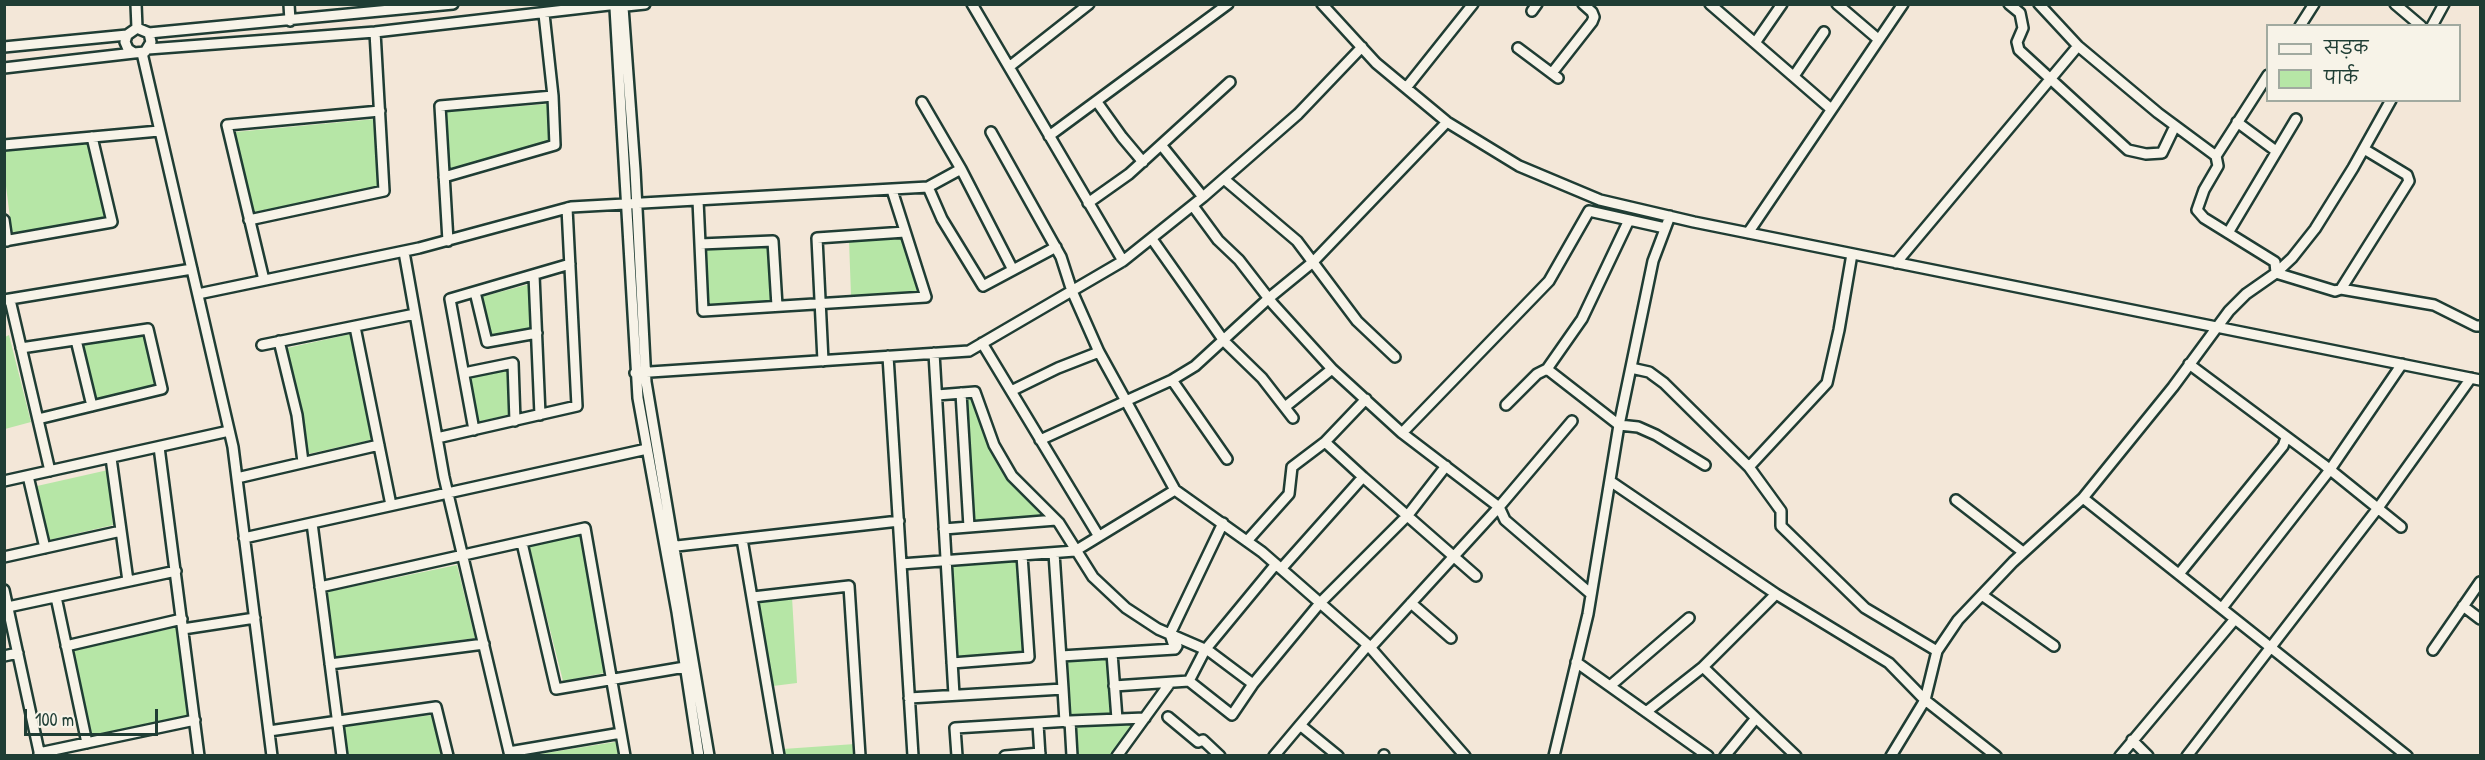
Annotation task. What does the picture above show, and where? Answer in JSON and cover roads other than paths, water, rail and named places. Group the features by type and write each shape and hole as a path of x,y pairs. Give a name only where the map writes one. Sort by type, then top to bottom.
{"street":[{"path":"136,4 137,28"},
{"path":"289,4 290,21"},
{"path":"137,28 149,33 453,4"},
{"path":"4,68 141,52 375,32 645,4"},
{"path":"972,4 1123,261"},
{"path":"1009,67 1089,4"},
{"path":"1049,136 1228,4"},
{"path":"1322,4 1376,63 1447,122 1519,166 1600,200 1748,233 2476,379 2187,756"},
{"path":"1407,88 1473,4"},
{"path":"1518,48 1555,76 1594,17 1583,4"},
{"path":"1710,4 1831,109"},
{"path":"1755,43 1782,4"},
{"path":"1837,4 1878,39"},
{"path":"1748,233 1903,4"},
{"path":"2009,4 2020,13 2023,28 2017,42 2019,50 2128,150 2146,154 2162,153 2175,126"},
{"path":"2039,4 2078,46 2175,126 2216,156 2218,166 2204,190 2197,210 2204,218 2275,262 2276,273"},
{"path":"2301,24 2314,4"},
{"path":"2395,4 2419,24"},
{"path":"2433,24 2444,4"},
{"path":"618,6 637,204 640,372 669,547 709,756"},
{"path":"618,6 626,204 647,449 669,547 699,756"},
{"path":"444,177 555,145 553,96 544,14"},
{"path":"4,47 127,35 137,28"},
{"path":"249,220 384,191 375,32"},
{"path":"1794,76 1824,32"},
{"path":"141,52 151,42 149,33"},
{"path":"127,35 126,46 141,52"},
{"path":"1896,263 2078,46"},
{"path":"640,372 969,351 1123,261 1152,239 1298,114 1362,47"},
{"path":"141,52 229,431 272,756"},
{"path":"2216,156 2266,78"},
{"path":"1088,202 1162,146 1230,82"},
{"path":"448,240 440,106 553,96"},
{"path":"922,102 961,169 1013,270"},
{"path":"1097,102 1143,162"},
{"path":"1891,756 1925,700 1937,651 1958,620 2023,552 2083,498 2216,327 2246,294 2276,273 2292,258 2315,229 2390,102"},
{"path":"264,280 227,125 380,111"},
{"path":"2228,233 2295,119"},
{"path":"1040,440 1172,380 1195,366 1269,298 1313,262 1447,122"},
{"path":"2237,122 2276,151"},
{"path":"4,145 159,130"},
{"path":"990,132 1056,248 1099,352 1175,490 1279,566 1369,647 1465,756"},
{"path":"4,220 6,241 112,222 92,137"},
{"path":"1162,146 1203,197"},
{"path":"2341,289 2409,181 2407,175 2364,149"},
{"path":"198,294 404,252 567,208 928,187 961,169"},
{"path":"1224,179 1297,241 1357,321 1395,357"},
{"path":"928,187 942,219 983,286 1056,248"},
{"path":"698,200 703,311 926,297 892,190"},
{"path":"1193,206 1218,240 1239,260 1269,298 1332,369 1402,433 1499,507 1505,520 1591,594"},
{"path":"437,438 577,406 567,208"},
{"path":"1402,433 1549,281 1589,211 1665,228"},
{"path":"1554,756 1591,594 1619,425 1653,261 1670,216"},
{"path":"1506,405 1537,374 1547,369 1582,319 1629,220"},
{"path":"823,361 817,238 905,232"},
{"path":"1152,239 1224,341 1262,378 1293,418"},
{"path":"700,244 773,241 777,306"},
{"path":"404,252 448,493 510,754 621,733"},
{"path":"1749,467 1827,382 1839,330 1852,254"},
{"path":"474,430 450,299 570,264"},
{"path":"50,471 21,348 7,300 192,269"},
{"path":"2276,273 2335,291 2341,289 2434,305 2481,326"},
{"path":"534,275 540,415"},
{"path":"475,292 487,342 537,333"},
{"path":"262,345 415,314"},
{"path":"354,327 391,505"},
{"path":"21,348 148,329 162,389 38,419"},
{"path":"76,340 92,406"},
{"path":"279,341 297,415 303,462"},
{"path":"982,343 1098,536"},
{"path":"1011,391 1058,368 1099,352"},
{"path":"934,353 954,695"},
{"path":"888,356 913,756"},
{"path":"464,373 513,363 515,421"},
{"path":"2189,364 2401,527"},
{"path":"2222,608 2329,471 2402,364"},
{"path":"1631,368 1649,372 1664,383 1749,467 1781,511 1780,526 1865,608 1937,651"},
{"path":"1284,407 1332,369"},
{"path":"1547,369 1619,425 1638,427 1656,435 1705,465"},
{"path":"1172,380 1227,459"},
{"path":"961,393 969,527"},
{"path":"937,395 975,393 994,446 1012,476 1056,520 1093,578 1126,608 1170,634 1205,650 1253,684"},
{"path":"1247,541 1289,494 1292,467 1325,442 1365,399"},
{"path":"1274,756 1369,647 1499,507 1572,422"},
{"path":"4,481 229,431"},
{"path":"2179,574 2283,446 2286,438"},
{"path":"1325,442 1476,576"},
{"path":"237,478 379,445"},
{"path":"159,447 199,756"},
{"path":"244,538 647,449"},
{"path":"111,458 128,581"},
{"path":"1114,686 1189,681 1232,715 1253,684 1320,603 1408,515 1446,466"},
{"path":"27,476 45,548"},
{"path":"1189,681 1205,650 1279,566 1363,477"},
{"path":"1610,481 1776,594 1889,663 1925,700 1996,756"},
{"path":"901,564 1075,551 1175,490"},
{"path":"2083,498 2407,756"},
{"path":"1956,500 2023,552"},
{"path":"944,529 1056,520"},
{"path":"669,547 899,521"},
{"path":"312,523 342,756"},
{"path":"1175,649 1170,634 1222,523"},
{"path":"320,587 585,528 625,756"},
{"path":"4,557 121,531"},
{"path":"742,539 779,756"},
{"path":"522,543 556,689 685,667"},
{"path":"1054,553 1063,689 1072,756"},
{"path":"952,663 1029,657 1022,555"},
{"path":"8,607 176,571"},
{"path":"2433,650 2481,582"},
{"path":"753,597 849,586 860,756"},
{"path":"4,590 40,754 195,720"},
{"path":"1646,712 1703,667 1776,594"},
{"path":"1982,595 2054,646"},
{"path":"56,597 87,743"},
{"path":"1411,603 1451,638"},
{"path":"2463,606 2481,619"},
{"path":"66,646 182,624 255,618"},
{"path":"1610,686 1689,618"},
{"path":"2120,756 2235,619"},
{"path":"1061,656 1175,649 1183,640"},
{"path":"330,664 484,644"},
{"path":"4,656 18,653"},
{"path":"1112,653 1117,719"},
{"path":"1576,662 1707,756"},
{"path":"1703,667 1796,756"},
{"path":"1118,756 1170,683"},
{"path":"909,698 1063,689"},
{"path":"269,731 436,707 448,756"},
{"path":"1168,717 1198,742 1203,740 1220,756"},
{"path":"957,756 955,728 1145,718"},
{"path":"1725,756 1756,718"},
{"path":"1008,755 1040,754 1038,724"},
{"path":"1300,725 1338,756"},
{"path":"2132,740 2148,756"}]}
